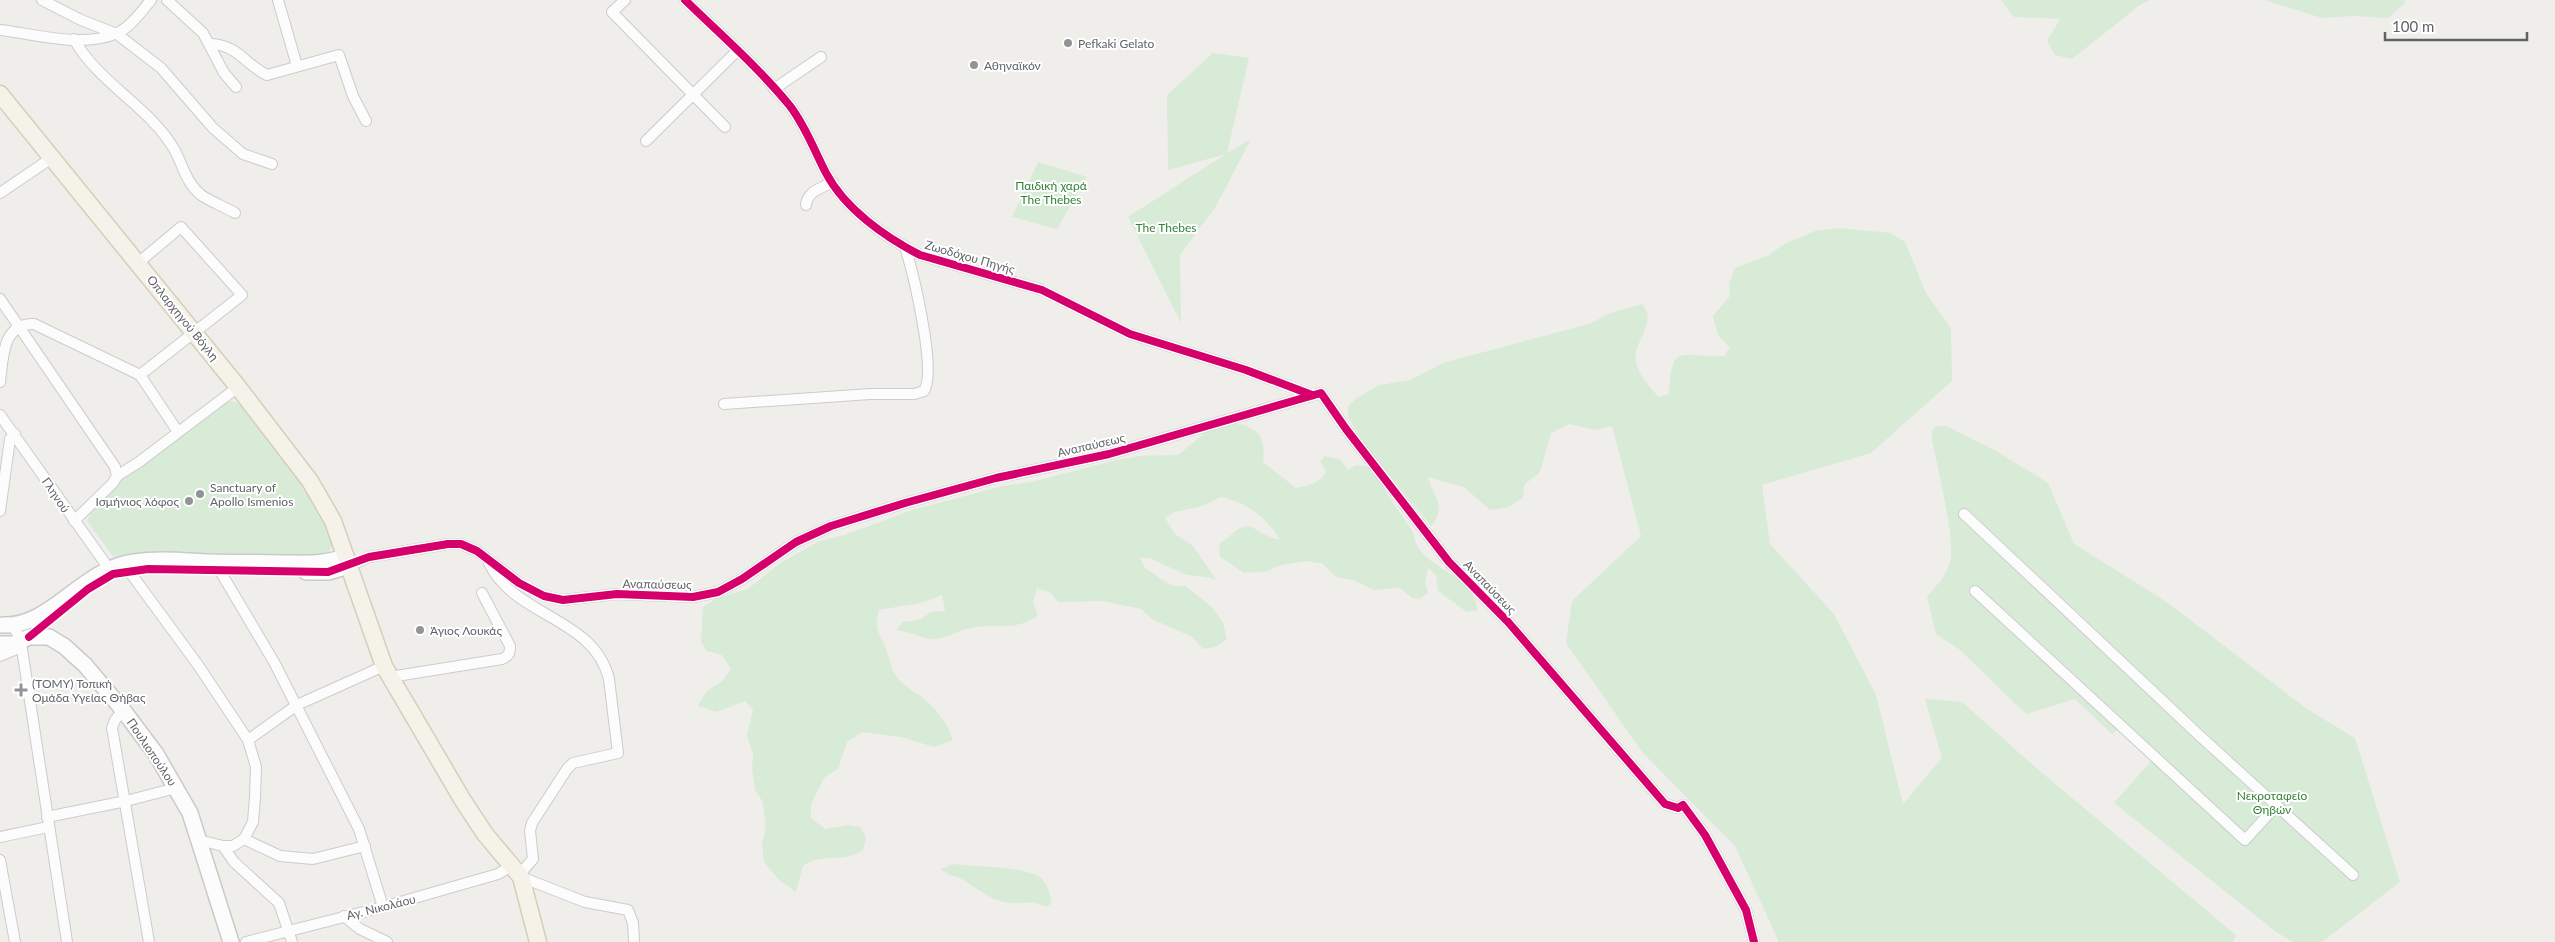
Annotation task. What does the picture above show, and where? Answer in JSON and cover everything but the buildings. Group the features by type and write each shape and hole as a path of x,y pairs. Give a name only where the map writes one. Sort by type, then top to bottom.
{"main road":[{"name":"Οπλαρχηγού Βόγλη","path":"0,94 6,110 53,157 238,387 310,481 333,521 387,671 462,799 485,834 518,872"},
{"path":"518,872 538,942"}],"street":[{"path":"42,0 82,20 117,34 161,68 213,128 243,154 272,164"},
{"path":"167,0 203,34 224,73 236,86"},
{"path":"278,0 297,66"},
{"path":"625,0 612,12 692,96 725,127"},
{"name":"Ζωοδόχου Πηγής","path":"685,0 774,89 802,124 833,182 863,216 905,247 920,255 1042,290 1130,334 1246,370 1312,395"},
{"path":"0,30 74,39 96,39 117,34 133,21 149,1"},
{"path":"74,39 94,68 148,118 174,148 192,186 202,196 236,213"},
{"path":"209,44 221,44 230,48 267,75 339,55 353,96 366,121"},
{"path":"646,141 737,51"},
{"path":"774,89 821,56"},
{"path":"0,193 53,157"},
{"path":"806,205 807,198 811,193 833,182"},
{"path":"138,263 181,227 242,295 140,376"},
{"path":"724,404 870,394 914,394 924,391 927,386 928,373 922,317 905,247"},
{"path":"0,299 108,456 117,476"},
{"path":"0,382 4,348 7,339 19,326 34,324 140,376 178,432"},
{"path":"1274,406 1279,395 1279,384"},
{"path":"74,521 98,500 117,476 139,462 238,387"},
{"name":"Αναπαύσεως","path":"347,561 448,544 461,544 477,551 518,583 544,596 563,600 617,594 693,597 718,592 742,579 796,542 840,523 996,478 1109,454 1321,393 1449,562 1508,622 1665,804 1678,808 1683,805 1705,834 1746,910 1754,942"},
{"name":"Γληνού","path":"0,416 15,434 74,521 111,571"},
{"path":"0,511 10,439 15,434"},
{"path":"1964,514 2353,875"},
{"path":"3,622 35,618 92,576 149,560 214,568"},
{"path":"488,560 497,579 514,595 571,628 590,644 600,657 609,678 618,753 578,761 567,769 532,823 530,831 534,859 518,872 585,902 628,910 633,923 634,942"},
{"path":"0,656 24,642 111,571 214,568 328,572 347,561"},
{"path":"214,568 274,662 359,829 383,907"},
{"path":"129,571 198,665 248,740 256,767 253,822 244,839 233,846 223,846 199,840"},
{"path":"1975,591 2245,840 2277,805"},
{"path":"248,740 297,705 387,671 502,659 508,656 510,646 482,593"},
{"path":"3,622 24,642 66,942"},
{"path":"0,643 4,636 3,622"},
{"name":"Πουλιοπούλου","path":"0,643 24,642 49,637 64,646 85,665 123,710 156,754 190,813 231,942"},
{"path":"123,710 115,720 112,728 150,942"},
{"path":"0,837 48,822 176,788"},
{"path":"244,839 280,856 313,859 365,846"},
{"path":"223,846 234,862 279,904 290,937"},
{"path":"0,860 15,942"},
{"name":"Αγ. Νικολάου","path":"246,942 290,937 344,916 383,907 498,874 518,872"},
{"path":"344,916 360,929 388,942"}],"green space":[{"path":"2001,0 2151,0 2140,5 2072,59 2055,55 2047,41 2060,19 2014,17"},
{"path":"2264,0 2405,0 2405,3 2388,18 2353,16 2322,18"},
{"name":"The Thebes","path":"1213,53 1249,58 1227,153 1251,139 1216,206 1180,255 1181,323 1128,217 1226,154 1168,170 1167,95"},
{"name":"Παιδική χαρά The Thebes","path":"1038,162 1087,177 1057,229 1012,217"},
{"path":"1839,228 1891,233 1905,242 1926,293 1951,329 1952,381 1871,453 1762,485 1770,544 1834,614 1876,695 1903,804 1942,758 1925,699 1962,702 2035,767 2236,935 2233,942 1779,942 1735,846 1643,753 1566,643 1572,601 1641,536 1612,426 1595,430 1569,424 1551,433 1540,472 1524,485 1523,498 1509,507 1490,510 1464,487 1428,477 1439,507 1436,519 1431,526 1366,446 1348,417 1348,406 1358,397 1380,385 1410,380 1443,363 1589,324 1613,312 1642,304 1648,316 1646,328 1636,352 1637,365 1646,382 1659,397 1669,394 1670,377 1676,359 1688,355 1724,356 1730,348 1718,335 1713,316 1730,296 1729,283 1735,268 1769,255 1784,244 1815,231"},
{"path":"232,401 241,404 296,473 311,495 331,532 332,545 330,550 323,557 118,563 87,521 96,507 110,491 148,458 222,403"},
{"path":"1232,423 1241,424 1258,434 1263,445 1263,462 1296,488 1321,479 1326,471 1320,461 1325,456 1340,459 1348,470 1356,465 1369,467 1413,532 1417,545 1424,555 1466,586 1474,597 1478,610 1467,612 1438,591 1436,575 1428,568 1425,582 1428,593 1419,599 1412,598 1400,588 1374,590 1353,580 1336,577 1323,564 1307,561 1281,565 1268,571 1244,573 1220,557 1219,544 1239,528 1247,526 1269,537 1280,539 1255,512 1239,503 1221,497 1203,506 1174,512 1165,518 1175,534 1193,546 1216,579 1184,574 1150,558 1140,558 1145,568 1158,577 1173,586 1185,586 1212,607 1223,623 1227,639 1215,647 1203,649 1192,637 1152,619 1141,609 1103,601 1058,602 1051,593 1037,588 1033,603 1038,616 1012,626 980,626 936,639 897,630 902,622 919,620 931,612 945,611 942,595 920,603 879,610 878,629 894,673 902,683 927,701 936,711 948,728 953,740 934,747 901,737 862,732 847,742 838,769 824,778 811,804 811,818 825,829 848,825 860,827 866,838 863,850 848,857 818,859 803,866 796,892 780,881 764,862 762,845 766,826 763,802 755,790 752,769 753,754 747,735 753,710 745,701 717,712 698,706 707,691 722,681 731,669 722,655 707,651 701,642 703,607 717,598 748,589 780,563 820,541 845,535 912,510 1003,486 1031,482 1117,460 1140,456 1178,455 1206,432"},
{"name":"Νεκροταφείο Θηβών","path":"1936,426 1946,426 1993,449 2048,483 2074,544 2168,603 2307,709 2355,738 2400,882 2322,942 2293,942 2275,931 2114,803 2152,760 2119,729 2112,734 2075,699 2026,714 1960,650 1936,634 1927,597 1946,572 1951,552 1948,521 1932,440 1932,430"},
{"path":"953,864 1013,869 1035,875 1042,879 1046,885 1050,894 1051,904 1046,907 1035,903 1010,903 993,898 941,869"}],"cycle path":[{"path":"685,0 778,92 796,114 834,186 867,221 893,240 920,255 1042,290 1130,334 1246,370 1312,395"},
{"path":"29,637 88,589 113,574 148,569 328,572 369,557 448,544 461,544 477,551 519,583 544,596 563,600 617,594 693,597 718,592 742,579 796,542 831,526 996,478 1109,454 1321,393 1346,429 1449,562 1508,622 1665,804 1678,808 1683,805 1705,835 1746,910 1754,942"}],"place":[{"name":"Pefkaki Gelato","path":"1068,43"},
{"name":"Αθηναϊκόν","path":"974,65"},
{"name":"Sanctuary of Apollo Ismenios","path":"200,494"},
{"name":"Ισμήνιος λόφος","path":"189,501"},
{"name":"Άγιος Λουκάς","path":"420,630"},
{"name":"(ΤΟΜΥ) Τοπική Ομάδα Υγείας Θήβας","path":"21,690"}]}
